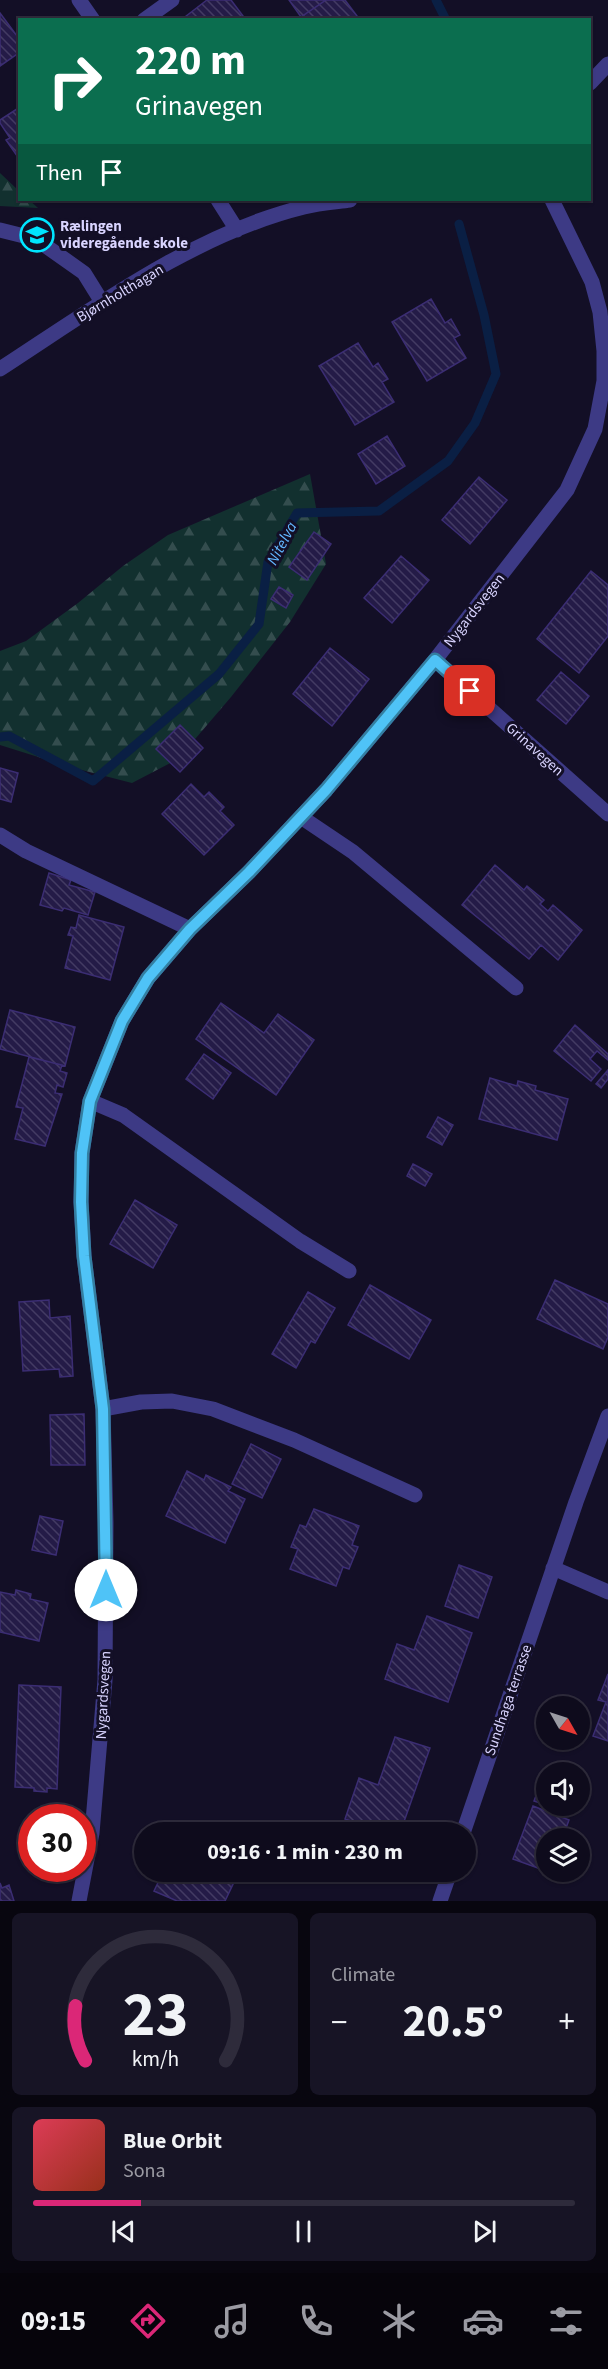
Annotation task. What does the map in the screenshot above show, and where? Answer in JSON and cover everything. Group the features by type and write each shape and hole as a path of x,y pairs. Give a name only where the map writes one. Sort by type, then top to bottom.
{"street":[{"path":"79,0 92,18"},
{"path":"147,18 172,0"},
{"path":"591,82 605,67 608,51"},
{"path":"219,201 237,230"},
{"name":"Bjørnholthagan","path":"0,369 102,303 191,251 237,230 306,206 343,201"},
{"name":"Nygardsvegen","path":"79,1901 92,1833 105,1680 106,1523 103,1409 84,1256 81,1202 82,1153 90,1101 122,1021 148,978 190,929 301,817 435,660 567,490 595,429 604,381 606,351 600,312 592,282 552,201"},
{"path":"0,230 36,239 84,273 102,303"},
{"name":"Grinavegen","path":"435,660 608,814"},
{"path":"301,817 352,852 516,988"},
{"path":"0,835 26,851 190,929"},
{"path":"90,1101 123,1115 300,1241 349,1271"},
{"path":"103,1409 141,1402 172,1401 213,1409 294,1440 415,1495"},
{"name":"Sundhaga terrasse","path":"467,1822 553,1568 608,1416"},
{"path":"553,1568 608,1592"},
{"path":"440,1901 447,1882"}],"green space":[{"path":"0,173 18,190 18,201 30,201 38,208 0,206"},
{"path":"310,474 326,564 290,622 178,759 132,783 0,745 0,651 26,641 123,566 168,535"}],"building":[{"path":"207,0 231,0 243,16 241,18 184,18"},
{"path":"289,0 326,0 301,17"},
{"path":"326,0 345,0 358,18 302,18"},
{"path":"0,13 18,37 18,53 0,66"},
{"path":"18,108 18,157 6,140 10,138 0,120"},
{"path":"431,299 445,323 451,319 460,335 454,338 466,358 427,381 392,322"},
{"path":"358,343 373,367 378,363 388,379 382,382 394,402 355,425 319,366"},
{"path":"387,436 405,466 376,484 358,454"},
{"path":"479,477 507,500 470,544 442,520"},
{"path":"314,532 331,544 307,580 289,567"},
{"path":"401,556 429,580 392,623 364,598"},
{"path":"591,571 608,585 608,636 579,673 537,639"},
{"path":"279,587 293,595 286,608 271,599"},
{"path":"330,648 369,679 332,726 293,694"},
{"path":"561,672 589,696 566,724 537,700"},
{"path":"180,725 203,748 180,772 156,749"},
{"path":"0,768 18,773 11,802 0,799"},
{"path":"191,784 204,797 209,792 224,807 220,811 234,825 204,855 162,814"},
{"path":"495,865 524,890 527,886 544,900 540,904 548,911 553,905 582,930 558,960 541,945 529,959 462,905"},
{"path":"49,873 71,880 69,885 95,892 88,915 64,908 62,911 40,905"},
{"path":"79,915 124,927 110,980 65,968 73,936 68,935 71,927 76,928"},
{"path":"221,1003 264,1033 278,1014 314,1040 276,1095 196,1039"},
{"path":"10,1010 75,1027 65,1066 0,1049"},
{"path":"575,1025 608,1054 608,1060 597,1051 590,1059 601,1069 591,1081 554,1051"},
{"path":"204,1054 231,1073 213,1099 186,1079"},
{"path":"29,1057 62,1065 60,1071 67,1073 63,1087 57,1085 55,1093 62,1094 45,1146 15,1139 23,1108 16,1107"},
{"path":"608,1070 608,1079 601,1088 596,1084"},
{"path":"490,1078 517,1086 518,1081 536,1086 535,1090 568,1099 557,1140 479,1119"},
{"path":"438,1117 453,1125 442,1145 427,1137"},
{"path":"413,1164 432,1174 425,1186 407,1176"},
{"path":"135,1200 177,1225 153,1268 110,1244"},
{"path":"555,1280 608,1304 608,1337 603,1349 537,1319"},
{"path":"370,1285 431,1320 409,1359 348,1325"},
{"path":"308,1292 335,1308 315,1343 311,1341 296,1368 272,1354"},
{"path":"49,1300 50,1318 70,1316 73,1376 60,1377 59,1369 23,1371 19,1302"},
{"path":"84,1414 85,1465 51,1465 50,1415"},
{"path":"251,1444 281,1459 262,1498 232,1484"},
{"path":"187,1471 204,1480 206,1475 231,1487 228,1491 245,1499 225,1543 166,1516"},
{"path":"314,1509 359,1526 352,1545 358,1547 349,1569 343,1567 336,1586 290,1569 298,1549 291,1547 300,1525 306,1527"},
{"path":"40,1516 63,1521 56,1555 32,1550"},
{"path":"459,1565 492,1577 478,1618 445,1606"},
{"path":"16,1590 31,1594 30,1599 48,1603 39,1641 0,1632 0,1592 15,1595"},
{"path":"427,1616 472,1633 448,1702 385,1679 397,1644 414,1650"},
{"path":"608,1674 608,1741 593,1736 606,1702 598,1700"},
{"path":"19,1685 61,1687 57,1789 47,1788 47,1792 34,1791 34,1788 15,1787"},
{"path":"395,1737 430,1748 404,1822 354,1822 345,1819 359,1778 378,1785"},
{"path":"533,1806 536,1807 536,1816 559,1816 569,1820 566,1828 536,1828 536,1867 513,1859"},
{"path":"158,1882 234,1882 225,1901 177,1901 154,1891"},
{"path":"0,1883 2,1888 9,1885 14,1901 0,1901"}],"waterway":[{"name":"Nitelva","path":"436,0 445,18"},
{"name":"Nitelva","path":"0,737 9,736 93,781 219,674 259,624 268,562 297,513 379,511 448,461 475,423 496,374 484,315 459,224"}],"place":[{"name":"Rælingen videregående skole","path":"37,235"}],"route":[{"path":"106,1590 103,1409 84,1256 81,1202 82,1153 90,1101 105,1061 122,1021 148,978 190,929 249,872 326,790 435,660 470,691"}]}
